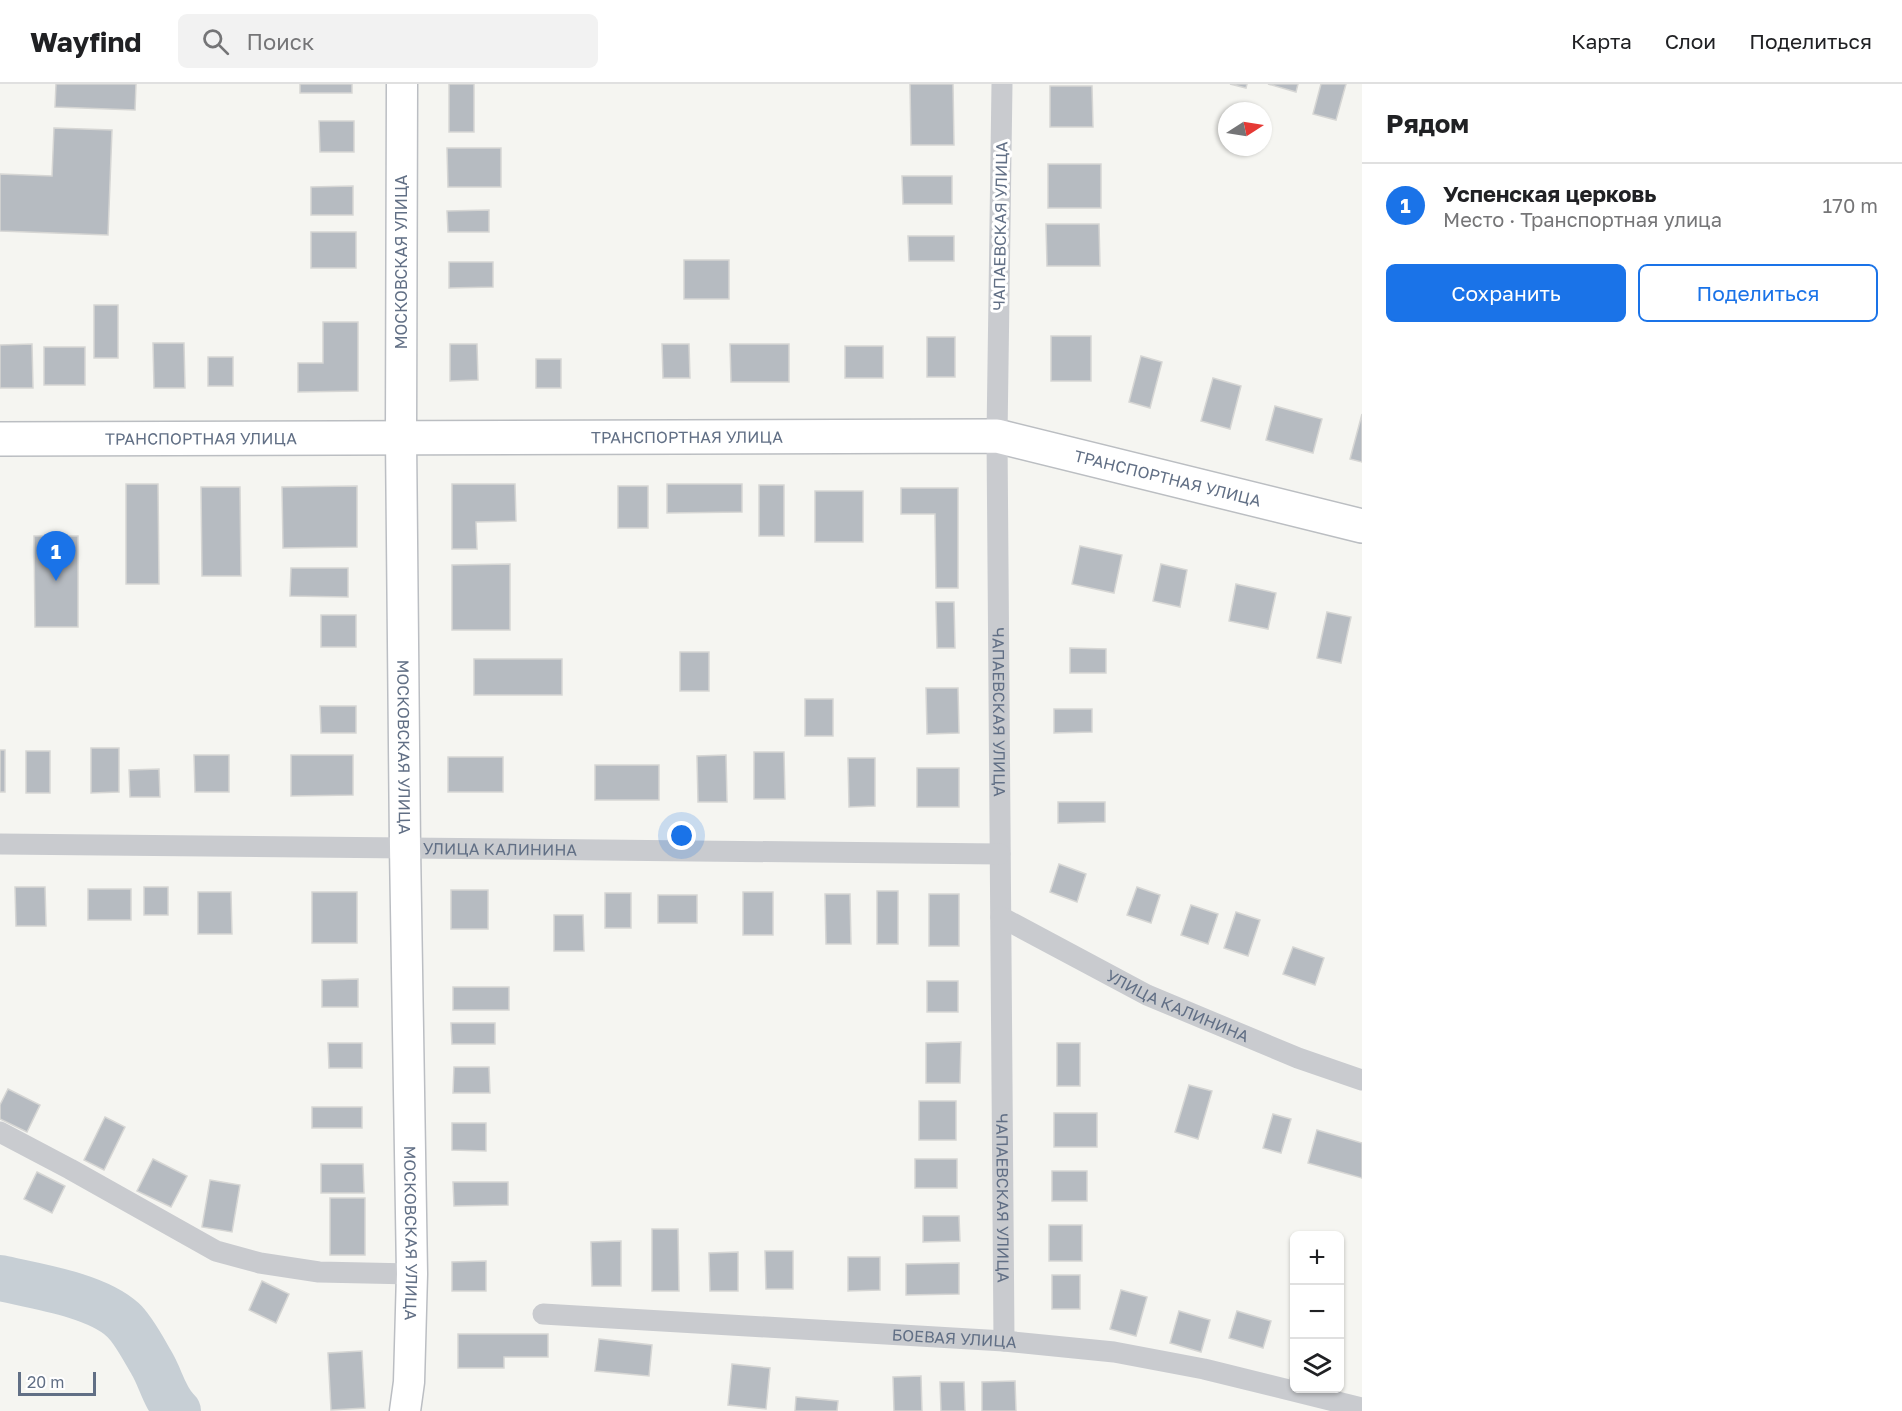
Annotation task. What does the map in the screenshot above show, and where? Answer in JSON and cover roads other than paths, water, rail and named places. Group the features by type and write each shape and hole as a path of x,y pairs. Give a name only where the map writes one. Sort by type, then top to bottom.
{"main road":[{"name":"ТРАНСПОРТНАЯ УЛИЦА","path":"0,439 997,435 1362,526"}],"street":[{"name":"МОСКОВСКАЯ УЛИЦА","path":"402,84 401,438 412,1274 409,1382 405,1411"},
{"name":"ЧАПАЕВСКАЯ УЛИЦА","path":"1002,84 997,435 1004,1341"},
{"name":"УЛИЦА КАЛИНИНА","path":"0,844 1000,854"},
{"name":"УЛИЦА КАЛИНИНА","path":"1001,917 1147,995 1298,1058 1362,1080"},
{"path":"0,1132 216,1251 260,1263 319,1272 412,1274"},
{"name":"БОЕВАЯ УЛИЦА","path":"543,1314 1004,1341 1125,1354 1204,1369 1362,1408"}],"waterway":[{"path":"0,1278 81,1298 111,1311 131,1329 154,1368 169,1400 178,1411"}],"place":[{"name":"Успенская церковь","path":"56,581"}]}
